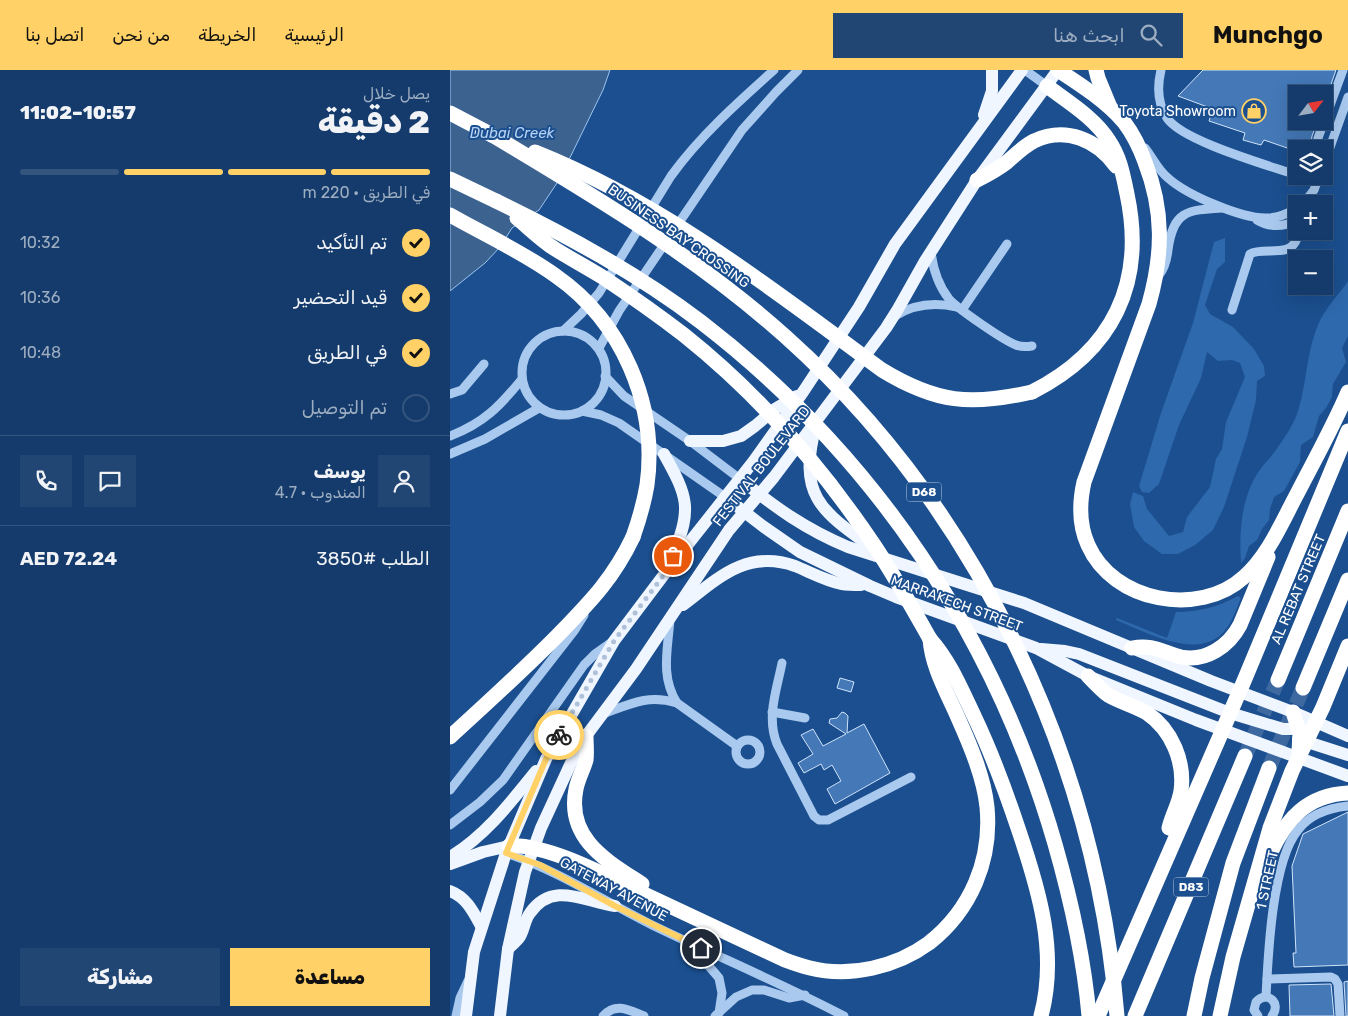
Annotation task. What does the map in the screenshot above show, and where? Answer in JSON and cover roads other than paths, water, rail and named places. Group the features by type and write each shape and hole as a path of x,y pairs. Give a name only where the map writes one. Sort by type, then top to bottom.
{"highway":[{"path":"1058,70 1111,108 1124,122 1133,135 1150,173 1159,214 1160,235 1156,278 1146,313 1084,482 1080,498 1080,515 1083,531 1089,546 1097,560 1111,575 1128,586 1147,595 1166,600 1183,601 1215,594 1243,578 1255,566 1280,527"},
{"path":"1096,70 1111,108"},
{"path":"492,135 578,170 652,210 744,270 904,384 928,394 954,400 980,401 1032,392 1069,371 1085,357 1103,335 1120,304 1132,263 1132,220 1116,151 1100,128 1047,86"},
{"name":"BUSINESS BAY CROSSING","path":"450,113 492,135 638,224 739,297 787,338 832,382 874,428 919,485 950,529 974,568 1013,638 1039,696 1062,755 1081,815 1097,876 1108,938 1117,1016"},
{"path":"977,180 1005,163 1034,141 1048,136 1062,135 1082,138 1099,147 1109,156 1124,180"},
{"name":"D68","path":"450,179 562,233 607,259 701,322 749,361 794,403 837,448 877,495 914,545 948,596 979,650 1006,706 1029,762 1066,881 1079,942 1089,1016"},
{"path":"496,201 550,245 644,305 722,367 792,438 854,516 894,577 930,639 944,656 983,735 1005,789 1031,867 1040,902 1047,947 1048,977 1041,1016"},
{"path":"450,215 541,266 577,292 595,311 625,356 635,380 643,406 649,459 642,512 623,558 610,579 532,663 450,737"},
{"path":"1132,648 1148,646 1182,657 1191,657 1208,654 1224,646 1236,633 1280,527 1348,392"},
{"path":"1098,1016 1239,693 1348,431"},
{"name":"AL REBAT STREET","path":"1278,680 1348,511"},
{"path":"1303,688 1348,580"},
{"path":"507,849 524,845 531,854 572,860 785,960 812,968 840,972 867,970 894,962 920,950 942,933 960,912 975,887 984,861 988,833 987,805 981,778 932,658 930,639"},
{"path":"1302,736 1316,722 1348,646"},
{"path":"1088,676 1108,694 1154,718 1167,733 1175,747 1180,761 1182,781 1179,801 1169,828 1169,851"},
{"path":"1220,1016 1244,913 1270,828 1299,758 1302,736 1292,712"},
{"path":"586,736 586,756 576,788 575,800 575,812 582,834 592,848 604,859 682,912"},
{"name":"D83","path":"1135,1016 1246,756"},
{"name":"D83","path":"1194,1016 1202,978 1233,863 1269,768"},
{"path":"1244,913 1278,837 1290,819 1303,808 1317,800 1348,793"}],"main road":[{"path":"981,124 992,91 992,70"},
{"name":"FESTIVAL BOULEVARD","path":"466,1016 469,979 474,952 507,849 546,759 614,641 740,479 803,392 859,307 895,244 981,124 1023,70"},
{"name":"FESTIVAL BOULEVARD","path":"500,1016 508,949 522,884 531,854 569,766 586,736 636,669 730,530 893,318 931,252 977,180 1058,70"},
{"path":"690,441 723,441 741,436 775,409 803,392"},
{"path":"818,418 808,463 811,481 818,499 833,519 889,559"},
{"path":"664,454 682,486 686,506 683,532 666,572"},
{"name":"MARRAKECH STREET","path":"740,479 777,509 811,530 848,547 1024,603 1239,693 1292,712 1348,736"},
{"name":"MARRAKECH STREET","path":"725,497 800,552 870,586 1036,648 1088,676 1196,720 1348,776"},
{"path":"672,614 736,567 756,562 772,561 787,564 841,584 870,586"},
{"path":"1036,648 1079,654 1230,713 1283,729 1348,755"},
{"path":"1222,730 1242,725 1253,725 1302,736"},
{"path":"450,858 472,842 497,818 546,759"},
{"path":"450,864 483,852 507,849"},
{"path":"450,891 466,901 481,926"},
{"path":"508,949 520,936 530,913 549,898 568,894 598,904 615,906"}],"street":[{"path":"564,331 599,293 681,162 717,122 774,70"},
{"path":"599,348 618,311 742,130 798,70"},
{"path":"1023,70 1047,86"},
{"path":"1161,70 1158,96 1161,108 1174,127 1192,137 1288,172"},
{"path":"1318,140 1343,70"},
{"path":"1333,140 1348,97"},
{"path":"1133,135 1147,150 1159,168 1175,184 1192,194 1225,208 1258,218 1274,218 1288,212"},
{"path":"1156,278 1163,271 1166,263 1172,228 1175,222 1196,210 1225,208"},
{"path":"1250,216 1260,222 1278,226 1288,223"},
{"path":"1232,310 1250,254 1284,250 1291,246 1296,240"},
{"path":"960,308 1007,244"},
{"path":"931,252 934,272 949,299 1010,342 1020,346 1032,346"},
{"path":"893,318 909,309 927,304 946,304 960,308"},
{"path":"564,331 579,333 599,348 604,361 605,376 600,393 582,411 564,416 547,412 539,408 528,396 522,379 524,363 536,343 548,335 564,331"},
{"path":"450,394 466,387 484,364"},
{"name":"MARRAKECH STREET","path":"605,376 624,396 690,441 740,479"},
{"path":"450,436 486,418 502,403 522,379"},
{"path":"450,454 485,439 539,408"},
{"name":"MARRAKECH STREET","path":"582,411 601,415 619,422 725,497"},
{"path":"450,790 574,631 595,597"},
{"path":"672,614 666,674 669,691 676,703"},
{"path":"450,825 480,802 503,780 584,666 595,654 614,641"},
{"path":"782,662 772,712 773,732 777,744 816,818 822,821 828,820 911,777"},
{"path":"603,714 648,699 662,699 676,703 737,746"},
{"path":"772,712 805,718"},
{"path":"752,740 760,749 757,761 754,763 746,765 737,758 737,746 744,741 752,740"},
{"path":"760,749 777,744"},
{"name":"1 STREET","path":"1266,997 1271,926 1277,891 1290,842 1309,819 1322,811 1348,806"},
{"name":"GATEWAY AVENUE","path":"531,854 615,906 684,940 805,995 844,1016"},
{"path":"684,940 689,954 708,965 719,978 722,993 717,1014"},
{"path":"1267,979 1331,977 1335,979 1338,984 1340,1016"},
{"path":"456,1016 460,998 469,979"},
{"path":"717,1014 736,997 752,990 764,990 789,998 805,995"},
{"path":"1258,1016 1254,1010 1256,1002 1258,999 1266,997 1274,1001 1276,1005 1276,1010 1272,1016"},
{"path":"603,1016 609,1011 625,1008 644,1016"}],"water":[{"name":"Dubai Creek","path":"450,70 610,70 603,90 559,180 539,210 512,228 500,247 485,263 450,291"}],"tunnel":[{"path":"1245,756 1278,680"},
{"path":"1269,768 1303,688"}],"place":[{"name":"Toyota Showroom","path":"1254,111"}]}
